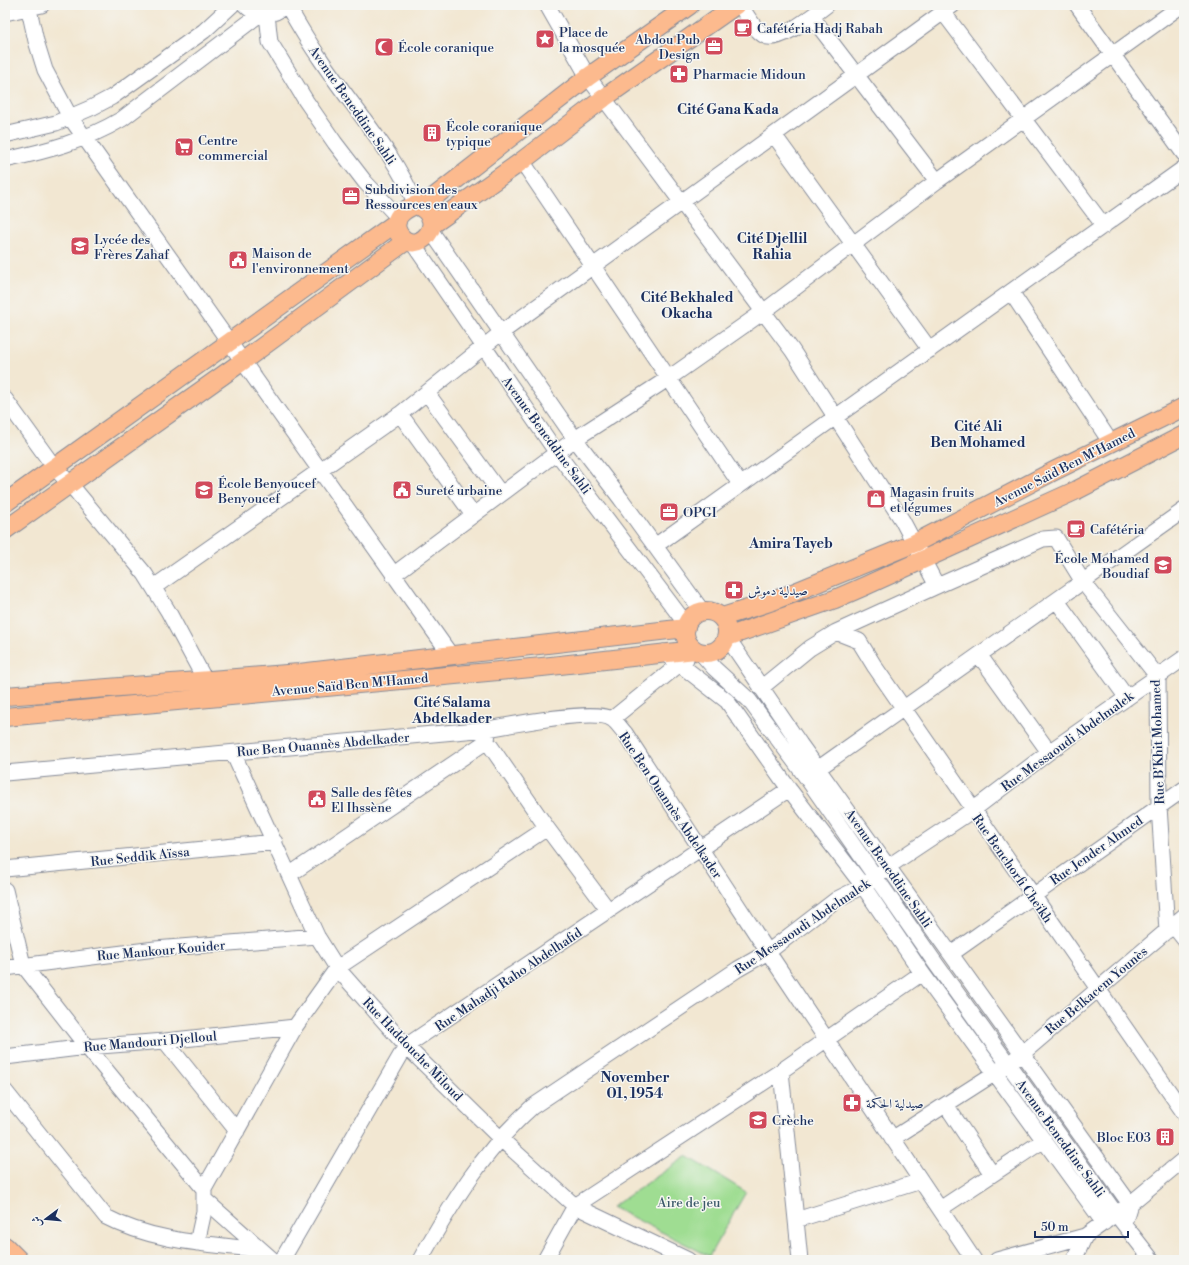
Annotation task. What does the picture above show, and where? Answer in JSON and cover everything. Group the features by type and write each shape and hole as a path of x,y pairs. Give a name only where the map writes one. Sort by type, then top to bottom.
{"main road":[{"path":"5,503 397,220 406,209 419,206 588,77 690,5"},
{"path":"5,530 409,242 424,240 432,228 604,98 736,5"},
{"path":"419,206 428,213 432,228"},
{"path":"397,220 398,233 409,242"},
{"name":"Avenue Saïd Ben M'Hamed","path":"722,617 773,600 915,543 1111,443 1184,408"},
{"name":"Avenue Saïd Ben M'Hamed","path":"727,637 835,599 1077,490 1184,435"},
{"path":"702,611 710,611 722,617 728,630 727,637 720,648 714,652 697,651 686,639 686,626 690,618 702,611"},
{"name":"Avenue Saïd Ben M'Hamed","path":"5,696 299,673 450,654 469,654 686,626"},
{"name":"Avenue Saïd Ben M'Hamed","path":"5,717 542,667 664,652 697,651"},
{"path":"5,1246 19,1260"}],"street":[{"path":"5,135 38,128 70,117 112,96 204,31 232,5"},
{"path":"245,5 254,12 264,14 278,11 286,5"},
{"name":"Avenue Beneddine Sahli","path":"286,5 318,57 389,156 419,206"},
{"path":"547,5 588,77 792,350 915,543 937,586 836,632 810,648 761,688"},
{"path":"740,5 761,33 766,37 772,38 784,34 812,17 827,5"},
{"path":"1077,5 1184,154"},
{"path":"393,575 575,439 668,378 763,312 937,182 1112,54 1182,5"},
{"path":"5,13 33,6 38,48 45,70 70,117 450,654"},
{"path":"154,587 400,414 502,332 948,9 1023,119 1104,226"},
{"path":"5,160 59,148 85,138 122,119 264,14"},
{"path":"264,14 270,42 306,101 361,176 397,220"},
{"path":"812,17 855,76 937,182"},
{"path":"774,135 930,350"},
{"path":"522,161 740,484"},
{"path":"655,546 1184,168"},
{"name":"Avenue Beneddine Sahli","path":"432,228 575,439 621,498 702,611"},
{"name":"Avenue Beneddine Sahli","path":"409,242 558,453 686,626"},
{"path":"1011,292 1111,443"},
{"path":"428,393 501,494"},
{"path":"5,399 54,467 70,484 154,587 205,680"},
{"path":"400,414 473,515"},
{"path":"818,768 980,656 1184,510"},
{"name":"Rue B'Khit Mohamed","path":"937,586 1044,539 1056,538 1083,582 1158,677 1159,806 1175,924"},
{"path":"1057,601 1127,698"},
{"name":"Rue Benchorfi Cheïkh","path":"836,632 859,641 875,668 1184,1113"},
{"name":"Avenue Beneddine Sahli","path":"727,637 761,688 1130,1204"},
{"path":"612,719 697,651"},
{"path":"697,651 695,658 696,664 702,680"},
{"name":"Avenue Beneddine Sahli","path":"697,651 749,700 806,777 922,973 1104,1224"},
{"name":"Avenue Beneddine Sahli","path":"664,652 679,665 702,680 727,701 789,789 869,882 1008,1064 1120,1219 1152,1260"},
{"path":"980,656 1049,752"},
{"name":"Rue Messaoudi Abdelmalek","path":"420,1260 450,1206 484,1158 532,1107 738,969 768,952 837,899 869,882 888,866 973,810 1049,752 1184,658"},
{"name":"Rue Ben Ouannès Abdelkader","path":"5,773 233,753 487,735 519,722 559,718 602,716 612,719 625,733 768,952 974,1260"},
{"path":"289,875 487,735 547,828 609,911"},
{"name":"Rue Haddouche Miloud","path":"233,753 317,936 336,968 406,1046 501,1139 575,1206 665,1255 688,1260"},
{"name":"Rue Mahadji Raho Abdelhafid","path":"406,1046 609,911 699,847 789,789"},
{"name":"Rue Jender Ahmed","path":"951,954 1184,789"},
{"path":"197,1243 203,1221 204,1194 295,1026 336,968 547,828"},
{"name":"Rue Seddik Aïssa","path":"5,869 275,842"},
{"path":"5,890 23,965 204,1194 273,1260"},
{"path":"1175,924 1184,939"},
{"name":"Rue Belkacem Younès","path":"892,1139 995,1073 1023,1053 1175,924"},
{"name":"Rue Mankour Kouider","path":"5,968 155,949 317,936"},
{"path":"545,1260 575,1206 781,1071 922,973"},
{"name":"Rue Mandouri Djelloul","path":"5,1057 87,1047 165,1041 295,1026"},
{"path":"165,1041 238,1131"},
{"path":"282,1260 406,1046"},
{"path":"781,1071 800,1260"},
{"path":"5,1092 106,1217 132,1229 197,1243 261,1250"},
{"path":"946,1105 992,1174"},
{"path":"940,1209 1044,1140"},
{"path":"997,1260 1085,1236 1104,1224 1120,1219 1130,1204 1184,1159"},
{"path":"796,1220 921,1181"},
{"path":"1074,1260 1085,1236"}],"green space":[{"name":"Aire de jeu","path":"687,1156 746,1192 709,1256 612,1207"}],"place":[{"name":"Cafétéria Hadj Rabah","path":"743,28"},
{"name":"Place de la mosquée","path":"545,39"},
{"name":"Abdou Pub Design","path":"714,46"},
{"name":"École coranique","path":"384,47"},
{"name":"Pharmacie Midoun","path":"679,74"},
{"name":"École coranique typique","path":"432,133"},
{"name":"Centre commercial","path":"184,147"},
{"name":"Subdivision des Ressources en eaux","path":"351,196"},
{"name":"Lycée des Frères Zahaf","path":"80,246"},
{"name":"Maison de l'environnement","path":"238,260"},
{"name":"École Benyoucef Benyoucef","path":"204,490"},
{"name":"Sureté urbaine","path":"402,490"},
{"name":"Magasin fruits et légumes","path":"876,499"},
{"name":"OPGI","path":"669,512"},
{"name":"Cafétéria","path":"1076,529"},
{"name":"École Mohamed Boudiaf","path":"1163,565"},
{"name":"صيدلية دموش","path":"734,590"},
{"name":"Salle des fêtes El Ihssène","path":"317,799"},
{"name":"صيدلية الحكمة","path":"852,1103"},
{"name":"Crèche","path":"758,1120"},
{"name":"Bloc E03","path":"1165,1137"}],"district":[{"name":"Cité Gana Kada","path":"728,109"},
{"name":"Cité Djellil Rahia","path":"772,246"},
{"name":"Cité Bekhaled Okacha","path":"687,306"},
{"name":"Cité Ali Ben Mohamed","path":"978,434"},
{"name":"Amira Tayeb","path":"791,543"},
{"name":"Cité Salama Abdelkader","path":"452,710"},
{"name":"November 01, 1954","path":"635,1086"}]}
